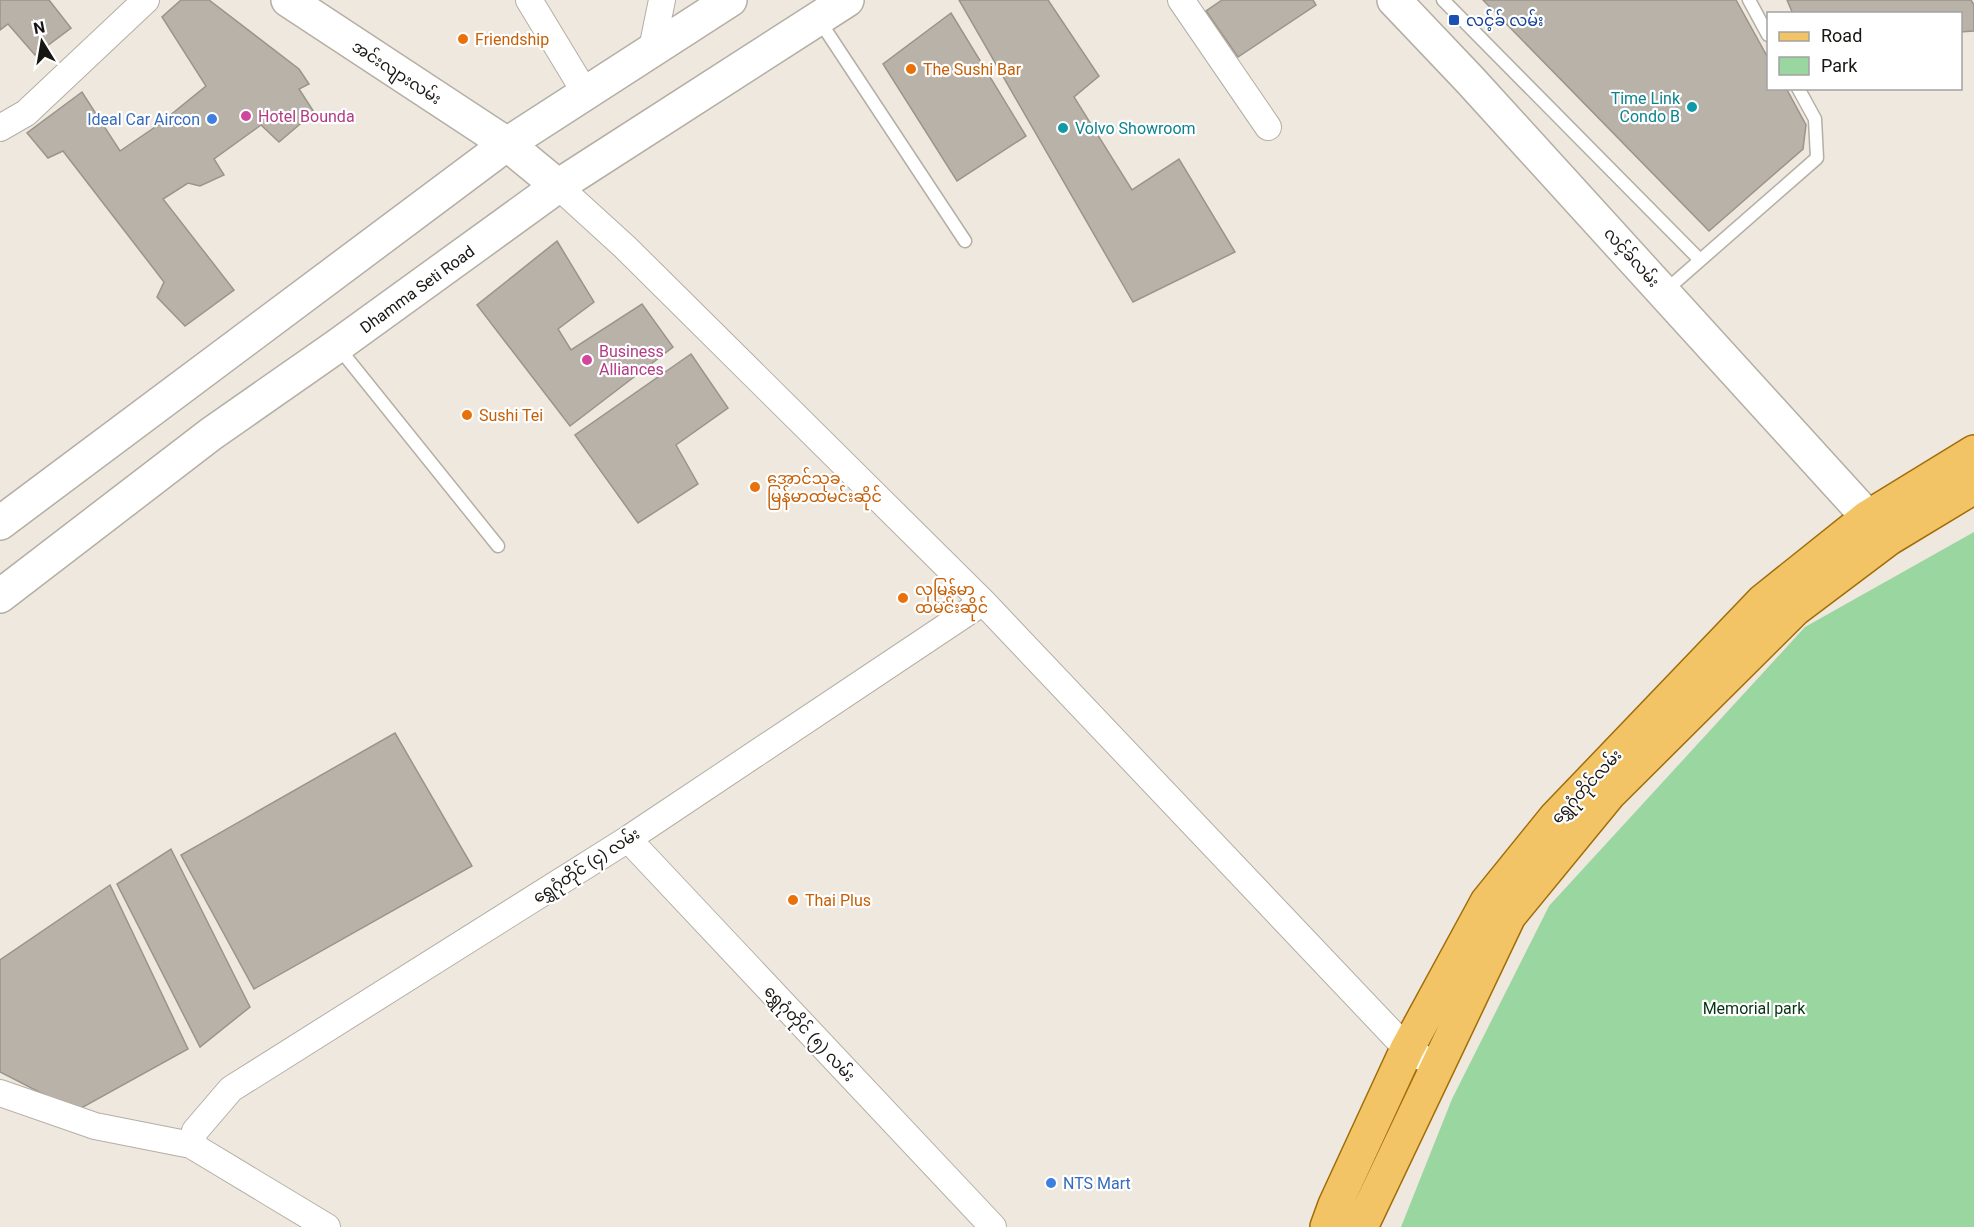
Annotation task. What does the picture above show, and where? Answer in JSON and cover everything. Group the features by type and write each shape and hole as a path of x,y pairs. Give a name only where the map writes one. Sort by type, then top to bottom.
{"main road":[{"name":"အင်းလျားလမ်း","path":"288,0 507,144 558,186"},
{"path":"0,523 507,144 730,0"},
{"name":"Dhamma Seti Road","path":"0,596 211,434 558,186 847,0"},
{"name":"လင့်ခ်လမ်း","path":"1394,0 1470,80 1878,528"},
{"name":"ရွှေဂုံတိုင်လမ်း","path":"1361,1227 1509,916 1609,794 1878,528 1974,452"},
{"name":"ရွှေဂုံတိုင်လမ်း","path":"1327,1227 1407,1049 1487,902 1555,818 1696,668 1763,601 1878,528 1974,487"}],"street":[{"path":"0,128 26,113 146,0"},
{"path":"529,0 586,94"},
{"path":"652,50 662,0"},
{"path":"1181,0 1268,127"},
{"path":"558,186 625,247 982,602 1407,1049 1436,1066"},
{"name":"ရွှေဂုံတိုင် (၄) လမ်း","path":"193,1138 231,1089 628,839 982,602"},
{"name":"ရွှေဂုံတိုင် (၅) လမ်း","path":"628,839 993,1227"},
{"path":"0,1093 95,1125 193,1138 327,1227"}],"lane":[{"path":"1443,0 1701,260"},
{"path":"1749,0 1767,33"},
{"path":"819,19 965,241"},
{"path":"1664,292 1817,158 1815,119 1799,90"},
{"path":"337,346 498,546"}],"green space":[{"name":"Memorial park","path":"1974,532 1974,1227 1401,1227 1452,1099 1549,906 1805,627"}],"building":[{"path":"0,0 49,0 71,28 35,55 8,24 0,30"},
{"path":"181,0 209,0 299,69 309,84 299,89 314,112 279,142 261,125 214,159 224,175 200,186 188,183 163,199 234,290 185,326 157,297 164,282 63,151 48,158 27,133 82,92 120,151 158,125 206,86 162,17"},
{"name":"Volvo Showroom","path":"959,0 1048,0 1099,76 1074,97 1132,190 1179,159 1235,252 1133,302"},
{"path":"1222,0 1313,0 1316,5 1238,57 1206,11"},
{"name":"Time Link Condo B","path":"1483,0 1736,0 1767,56 1767,90 1787,90 1806,125 1803,149 1709,231"},
{"path":"1787,0 1971,0 1974,5 1974,31 1962,32 1962,12 1792,12"},
{"path":"951,13 1026,136 957,181 883,64"},
{"path":"557,241 594,302 558,329 571,350 642,304 673,347 570,426 477,305"},
{"path":"691,354 728,408 676,445 698,484 638,523 575,435"},
{"path":"395,733 472,866 254,989 181,855"},
{"path":"171,849 250,1007 200,1047 117,884"},
{"path":"110,885 188,1049 76,1111 0,1072 0,960"}],"place":[{"name":"လင့်ခ် လမ်း","path":"1454,20"},
{"name":"Friendship","path":"463,39"},
{"name":"The Sushi Bar","path":"911,69"},
{"name":"Time Link Condo B","path":"1692,107"},
{"name":"Hotel Bounda","path":"246,116"},
{"name":"Ideal Car Aircon","path":"212,119"},
{"name":"Volvo Showroom","path":"1063,128"},
{"name":"Business Alliances","path":"587,360"},
{"name":"Sushi Tei","path":"467,415"},
{"name":"အောင်သုခ မြန်မာထမင်းဆိုင်","path":"755,487"},
{"name":"လှမြန်မာ ထမင်းဆိုင်","path":"903,598"},
{"name":"Thai Plus","path":"793,900"},
{"name":"NTS Mart","path":"1051,1183"}]}
